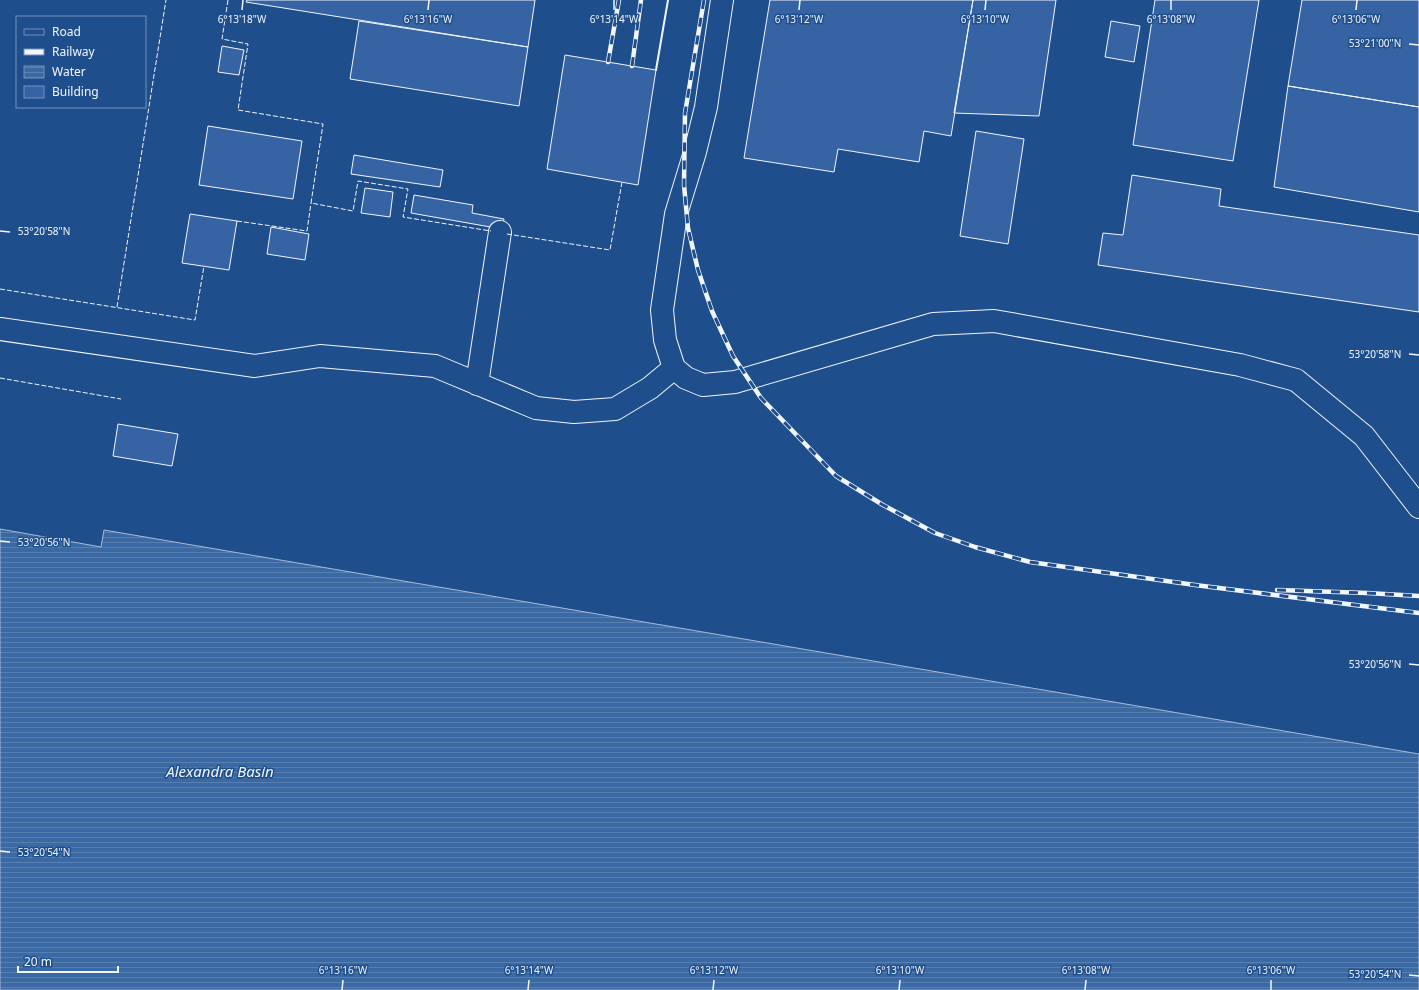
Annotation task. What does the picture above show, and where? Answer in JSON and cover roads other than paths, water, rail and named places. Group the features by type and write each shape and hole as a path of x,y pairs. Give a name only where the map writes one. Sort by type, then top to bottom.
{"lane":[{"path":"722,0 706,107 695,152 676,214 662,310 665,340 674,368 686,378 703,385 734,382 933,324 994,321 1240,365 1296,380 1364,436 1419,507"},
{"path":"477,384 500,232"},
{"path":"0,329 255,366 320,356 434,366 536,408 574,412 615,409 650,388 674,368"}],"water":[{"name":"Alexandra Basin","path":"0,529 101,547 104,530 1419,754 1419,990 0,990"}],"railway":[{"path":"608,62 619,0"},
{"path":"632,66 641,0"},
{"path":"704,0 685,113 684,185 688,228 698,270 712,311 733,356 761,398 836,476 883,505 935,533 975,547 1030,562 1195,585 1419,613"},
{"path":"1277,590 1419,596"}]}
